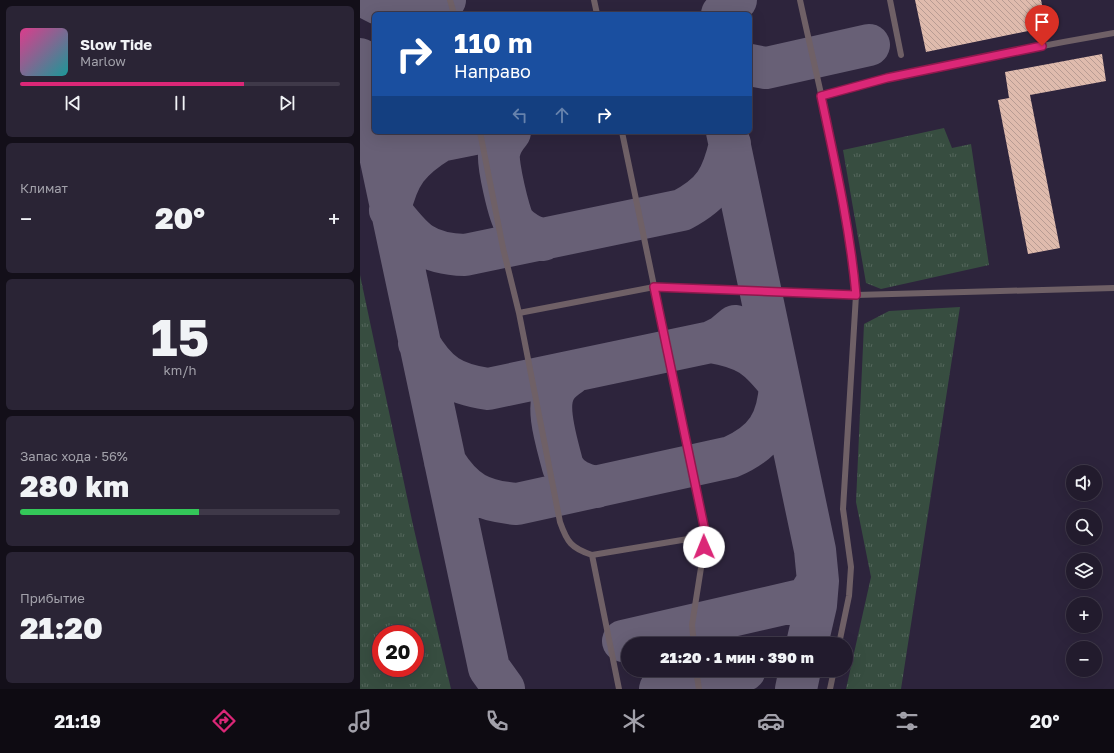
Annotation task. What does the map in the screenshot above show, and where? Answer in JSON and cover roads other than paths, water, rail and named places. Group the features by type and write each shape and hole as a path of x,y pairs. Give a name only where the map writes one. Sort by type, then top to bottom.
{"lane":[{"path":"450,0 453,12"},
{"path":"594,0 597,12"},
{"path":"800,0 837,168 854,270 856,295 843,509 851,567 849,596 840,637"},
{"path":"890,0 901,55"},
{"path":"821,96 887,78 1114,33"},
{"path":"480,134 502,248 519,313 560,522 565,538 571,545 580,551 592,554 706,536"},
{"path":"622,134 706,536 692,625 693,637"},
{"path":"519,313 654,287 856,295 1114,288"},
{"path":"592,554 619,689"},
{"path":"697,677 699,689"},
{"path":"830,689 833,677"}]}
